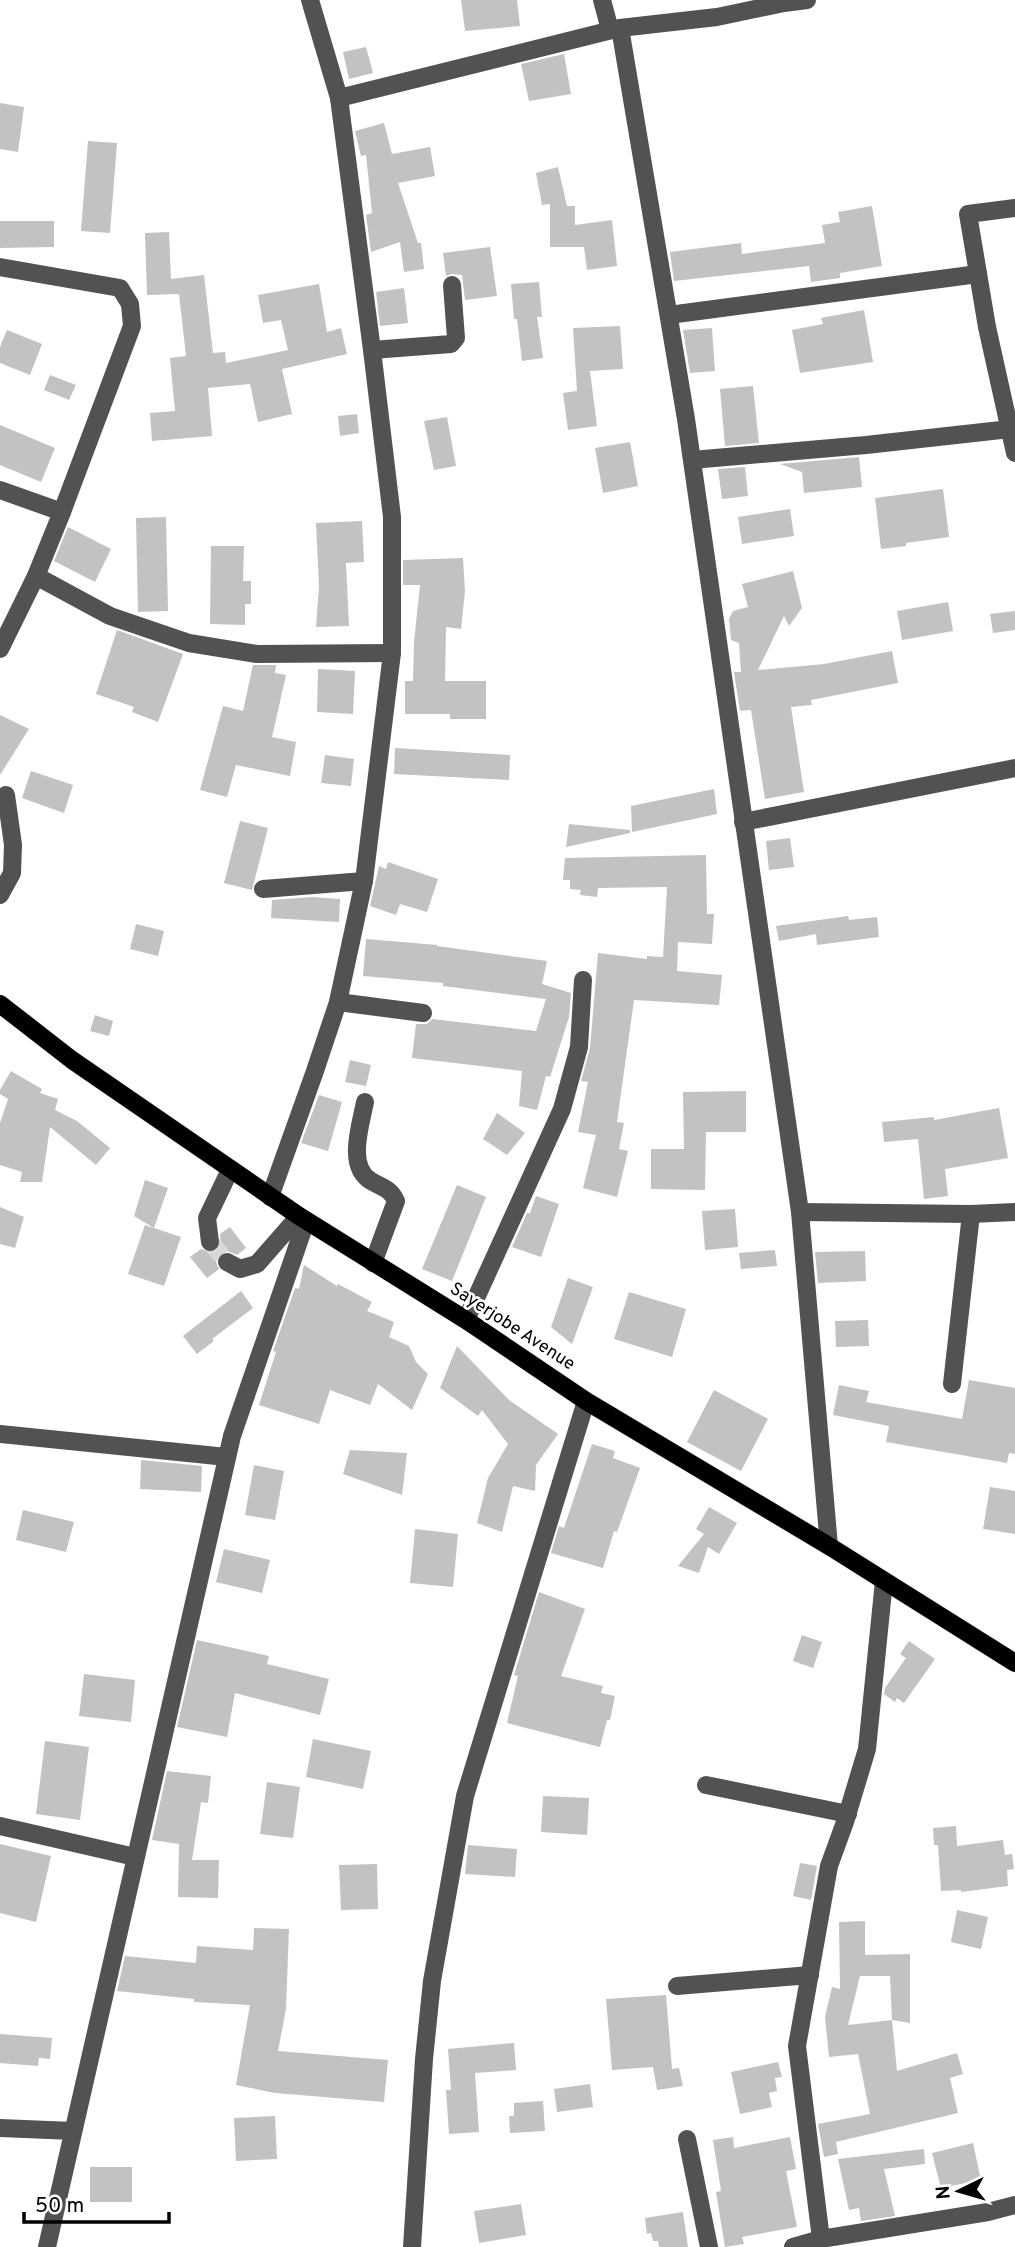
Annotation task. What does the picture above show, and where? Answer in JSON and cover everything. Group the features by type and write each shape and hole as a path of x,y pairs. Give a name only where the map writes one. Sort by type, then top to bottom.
{"main road":[{"name":"Sayerjobe Avenue","path":"0,1004 72,1060 302,1219 466,1321 586,1401 829,1546 1015,1663"}],"street":[{"path":"270,1197 338,1002 364,881 392,653 392,517 372,350 339,98 310,0"},
{"path":"602,0 615,29 669,315 692,460 800,1212 829,1546"},
{"path":"339,98 615,29 717,17 807,0"},
{"path":"1015,208 968,214 987,327 1015,453"},
{"path":"0,267 120,288 130,304 132,326 36,576 0,649"},
{"path":"669,315 978,274"},
{"path":"372,350 451,344 456,338 452,285"},
{"path":"692,460 1010,429"},
{"path":"0,489 62,512"},
{"path":"36,576 110,616 189,643 257,654 392,653"},
{"path":"743,822 1015,768"},
{"path":"0,895 12,873 13,845 6,795"},
{"path":"263,889 364,881"},
{"path":"466,1321 562,1109 579,1047 583,980"},
{"path":"338,1002 423,1013"},
{"path":"365,1102 357,1143 359,1168 367,1179 391,1191 396,1201 373,1263"},
{"path":"210,1242 207,1218 230,1170"},
{"path":"800,1212 1015,1212"},
{"path":"953,1384 971,1214"},
{"path":"228,1262 240,1269 257,1264 302,1219"},
{"path":"47,2247 232,1436 302,1219"},
{"path":"412,2247 424,2059 432,1981 465,1796 586,1401"},
{"path":"0,1434 227,1457"},
{"path":"821,2239 797,2046 829,1866 867,1749 884,1581"},
{"path":"706,1785 848,1814"},
{"path":"0,1826 135,1857"},
{"path":"677,1986 810,1975"},
{"path":"0,2128 73,2131"},
{"path":"687,2139 709,2247"},
{"path":"793,2247 821,2239 988,2212 1015,2205"}],"building":[{"path":"461,0 517,0 520,26 465,31"},
{"path":"366,47 373,73 349,79 343,52"},
{"path":"564,54 571,94 529,101 521,64"},
{"path":"0,103 24,107 18,152 0,149"},
{"path":"384,123 392,154 430,147 435,176 398,183 418,243 421,243 424,269 404,272 400,242 371,252 366,215 372,213 366,155 361,156 355,131"},
{"path":"88,141 117,143 110,233 81,231"},
{"path":"558,167 567,206 575,206 575,225 612,220 617,266 587,270 584,247 550,247 550,204 542,205 536,173"},
{"path":"872,206 882,266 840,273 840,278 811,282 809,266 674,281 670,252 741,243 742,254 825,243 822,225 840,222 838,212"},
{"path":"0,221 54,221 54,247 0,248"},
{"path":"169,232 171,279 204,275 213,353 225,352 226,363 288,350 281,320 263,323 258,295 319,284 327,332 341,328 347,354 282,369 292,414 258,422 250,384 208,388 212,436 152,441 150,413 175,411 170,358 186,356 179,294 147,295 145,233"},
{"path":"490,247 497,296 465,300 462,275 446,276 443,253"},
{"path":"539,282 542,317 537,317 543,358 522,361 511,284"},
{"path":"404,288 408,323 380,326 376,292"},
{"path":"864,310 873,362 800,373 792,330 823,324 821,318"},
{"path":"620,326 623,369 590,371 597,426 568,430 563,393 577,391 573,328"},
{"path":"712,328 715,371 690,373 683,330"},
{"path":"7,330 42,344 30,375 0,363 0,347"},
{"path":"50,375 76,385 69,400 44,390"},
{"path":"753,386 759,443 725,446 720,389"},
{"path":"357,414 359,433 340,436 338,416"},
{"path":"447,417 456,466 434,470 424,421"},
{"path":"0,425 55,448 41,482 0,465"},
{"path":"630,442 638,486 603,493 595,448"},
{"path":"859,457 862,487 804,493 802,472 780,464"},
{"path":"745,467 748,496 722,499 718,469"},
{"path":"943,489 949,537 881,549 875,498"},
{"path":"790,509 794,536 742,544 738,517"},
{"path":"166,517 168,611 138,612 136,518"},
{"path":"362,521 364,562 346,563 349,626 316,627 319,586 316,523"},
{"path":"68,527 111,549 95,582 54,561"},
{"path":"211,546 244,546 243,581 251,581 251,604 245,604 245,625 210,624"},
{"path":"463,558 465,591 461,629 446,627 445,681 486,681 486,719 450,719 450,714 405,714 405,681 413,681 420,585 403,585 403,560"},
{"path":"793,571 802,608 789,626 784,616 758,670 824,664 892,651 898,683 811,700 812,705 791,707 804,792 765,799 751,710 740,711 734,672 741,672 739,643 731,640 729,619 733,611 748,607 742,584"},
{"path":"948,602 953,631 902,640 897,611"},
{"path":"1015,611 1015,630 993,633 990,614"},
{"path":"117,630 183,654 158,722 132,712 134,707 96,694"},
{"path":"253,665 276,665 275,673 286,675 272,737 296,742 290,776 236,765 227,797 200,790 223,706 243,711"},
{"path":"318,669 355,671 353,714 317,712"},
{"path":"0,715 29,729 0,775"},
{"path":"395,748 510,755 509,780 394,774"},
{"path":"325,755 354,759 351,786 321,783"},
{"path":"31,771 73,785 64,813 22,798"},
{"path":"714,789 717,814 632,832 631,806"},
{"path":"240,821 268,828 252,890 224,883"},
{"path":"569,824 630,830 630,833 566,847"},
{"path":"790,838 794,867 769,870 766,841"},
{"path":"706,855 707,914 714,914 712,944 678,942 677,971 722,975 719,1005 634,1000 617,1122 624,1123 619,1149 628,1151 617,1197 583,1188 596,1135 578,1132 588,1082 581,1081 590,1048 598,953 647,959 647,956 663,957 667,887 598,888 597,897 580,895 581,890 570,889 570,880 563,880 565,858"},
{"path":"388,862 438,879 427,912 400,904 396,915 370,906 379,866 386,869"},
{"path":"312,897 340,899 339,922 271,918 272,900"},
{"path":"848,916 849,920 877,917 879,937 817,945 816,934 779,941 776,926"},
{"path":"136,924 164,931 158,956 130,949"},
{"path":"366,939 437,945 547,961 542,984 571,993 569,1017 550,1077 546,1076 537,1110 519,1106 522,1071 412,1058 416,1024 427,1024 432,1019 536,1031 546,999 443,986 443,983 363,976"},
{"path":"95,1015 113,1021 109,1036 90,1031"},
{"path":"350,1060 371,1065 366,1086 345,1082"},
{"path":"11,1071 42,1089 40,1093 58,1099 55,1110 77,1121 110,1148 96,1165 50,1127 42,1182 20,1182 22,1172 0,1165 0,1123 8,1099 0,1094 0,1090"},
{"path":"746,1091 746,1132 706,1132 705,1190 651,1189 651,1149 684,1149 683,1092"},
{"path":"319,1095 342,1102 328,1151 301,1143"},
{"path":"999,1108 1008,1158 945,1169 948,1196 924,1199 918,1139 884,1142 882,1122 934,1117 934,1120"},
{"path":"497,1113 525,1133 507,1155 483,1139"},
{"path":"145,1180 168,1188 154,1228 134,1216"},
{"path":"457,1185 486,1197 452,1281 422,1269"},
{"path":"536,1196 559,1204 541,1257 512,1247"},
{"path":"0,1207 24,1217 15,1248 0,1244"},
{"path":"735,1209 738,1247 705,1250 702,1211"},
{"path":"145,1225 181,1237 164,1286 128,1274"},
{"path":"230,1227 246,1248 237,1255 227,1251 220,1253 216,1262 219,1269 207,1278 190,1257 201,1249 211,1253 217,1251 221,1246 220,1234"},
{"path":"775,1250 777,1266 741,1269 739,1253"},
{"path":"865,1251 866,1281 818,1283 815,1252"},
{"path":"304,1265 337,1286 338,1284 372,1302 367,1311 394,1322 389,1337 409,1346 416,1362 428,1374 412,1410 378,1384 370,1405 330,1390 319,1424 259,1405 276,1352 273,1351 295,1288 299,1289"},
{"path":"568,1278 593,1287 572,1344 551,1327"},
{"path":"241,1291 253,1308 197,1354 183,1336"},
{"path":"629,1292 686,1309 672,1357 614,1339"},
{"path":"868,1320 869,1346 836,1347 835,1321"},
{"path":"457,1346 509,1400 558,1434 536,1465 535,1491 513,1486 502,1532 477,1523 488,1478 508,1444 482,1410 478,1416 440,1388"},
{"path":"969,1380 1015,1388 1015,1454 1009,1453 1007,1463 886,1442 889,1426 833,1415 839,1385 869,1391 866,1402 962,1419"},
{"path":"714,1390 768,1419 741,1471 687,1442"},
{"path":"592,1444 615,1451 613,1458 640,1468 617,1532 614,1531 603,1568 551,1553 559,1526 564,1528"},
{"path":"350,1450 407,1453 402,1495 343,1474"},
{"path":"141,1460 202,1466 201,1492 140,1489"},
{"path":"254,1465 284,1471 275,1520 245,1515"},
{"path":"990,1487 1015,1491 1015,1534 983,1529"},
{"path":"709,1507 737,1523 719,1554 708,1547 699,1573 678,1566 704,1534 696,1529"},
{"path":"23,1510 74,1522 66,1552 16,1540"},
{"path":"415,1529 458,1534 453,1587 410,1583"},
{"path":"224,1549 270,1560 262,1593 216,1582"},
{"path":"539,1592 585,1609 561,1676 603,1686 601,1693 615,1696 600,1747 507,1723 518,1676 514,1675"},
{"path":"802,1635 822,1642 813,1668 793,1661"},
{"path":"197,1640 269,1656 267,1664 329,1679 320,1715 235,1693 227,1737 177,1727"},
{"path":"909,1641 935,1659 904,1703 897,1698 895,1702 884,1694 885,1688 906,1658 900,1654"},
{"path":"84,1674 135,1680 131,1722 79,1716"},
{"path":"313,1739 371,1751 363,1789 306,1777"},
{"path":"45,1741 89,1747 80,1820 36,1814"},
{"path":"167,1771 211,1776 208,1803 201,1802 192,1860 219,1860 218,1898 178,1897 179,1844 152,1840"},
{"path":"267,1782 300,1787 293,1838 260,1834"},
{"path":"543,1796 589,1798 587,1835 541,1832"},
{"path":"956,1826 957,1846 1003,1840 1005,1855 1012,1854 1014,1869 1007,1870 1008,1886 961,1892 941,1891 938,1845 934,1845 933,1828"},
{"path":"0,1844 51,1856 36,1922 0,1913"},
{"path":"468,1845 517,1849 515,1877 465,1874"},
{"path":"800,1863 817,1866 811,1900 793,1896"},
{"path":"377,1864 378,1909 341,1910 339,1865"},
{"path":"957,1910 988,1917 981,1949 951,1942"},
{"path":"865,1921 865,1955 910,1954 910,2023 892,2020 897,2071 957,2053 963,2074 950,2078 958,2113 836,2142 838,2154 824,2157 818,2124 870,2114 858,2054 829,2057 825,2017 832,1987 840,1989 839,1922","holes":["860,1976 890,1976 892,2020 848,2025"]},
{"path":"254,1928 289,1929 286,2009 278,2051 388,2060 384,2102 275,2093 236,2085 250,2005 194,2002 194,1999 117,1991 125,1956 196,1963 197,1946 253,1950"},
{"path":"666,1995 672,2069 679,2068 683,2086 657,2090 653,2067 612,2070 606,1999"},
{"path":"0,2034 52,2038 50,2059 39,2058 38,2066 0,2063"},
{"path":"514,2043 516,2070 475,2073 479,2132 449,2134 446,2090 451,2090 448,2049"},
{"path":"778,2062 782,2077 775,2078 777,2091 769,2093 772,2107 740,2114 731,2072"},
{"path":"590,2084 593,2107 557,2112 554,2089"},
{"path":"543,2101 545,2131 510,2133 509,2116 514,2116 514,2103"},
{"path":"275,2116 277,2159 236,2161 234,2118"},
{"path":"733,2137 734,2148 790,2137 796,2169 786,2171 797,2227 742,2237 744,2244 725,2247 716,2192 721,2191 713,2140"},
{"path":"973,2143 981,2180 941,2188 932,2153"},
{"path":"924,2149 925,2164 884,2169 895,2216 861,2221 859,2208 849,2210 838,2159"},
{"path":"90,2167 132,2167 132,2202 90,2202"},
{"path":"521,2204 526,2235 479,2243 474,2211"},
{"path":"683,2212 688,2247 659,2247 658,2241 653,2241 651,2233 647,2234 645,2218"}],"tunnel":[{"path":"210,1242 227,1262"}]}
